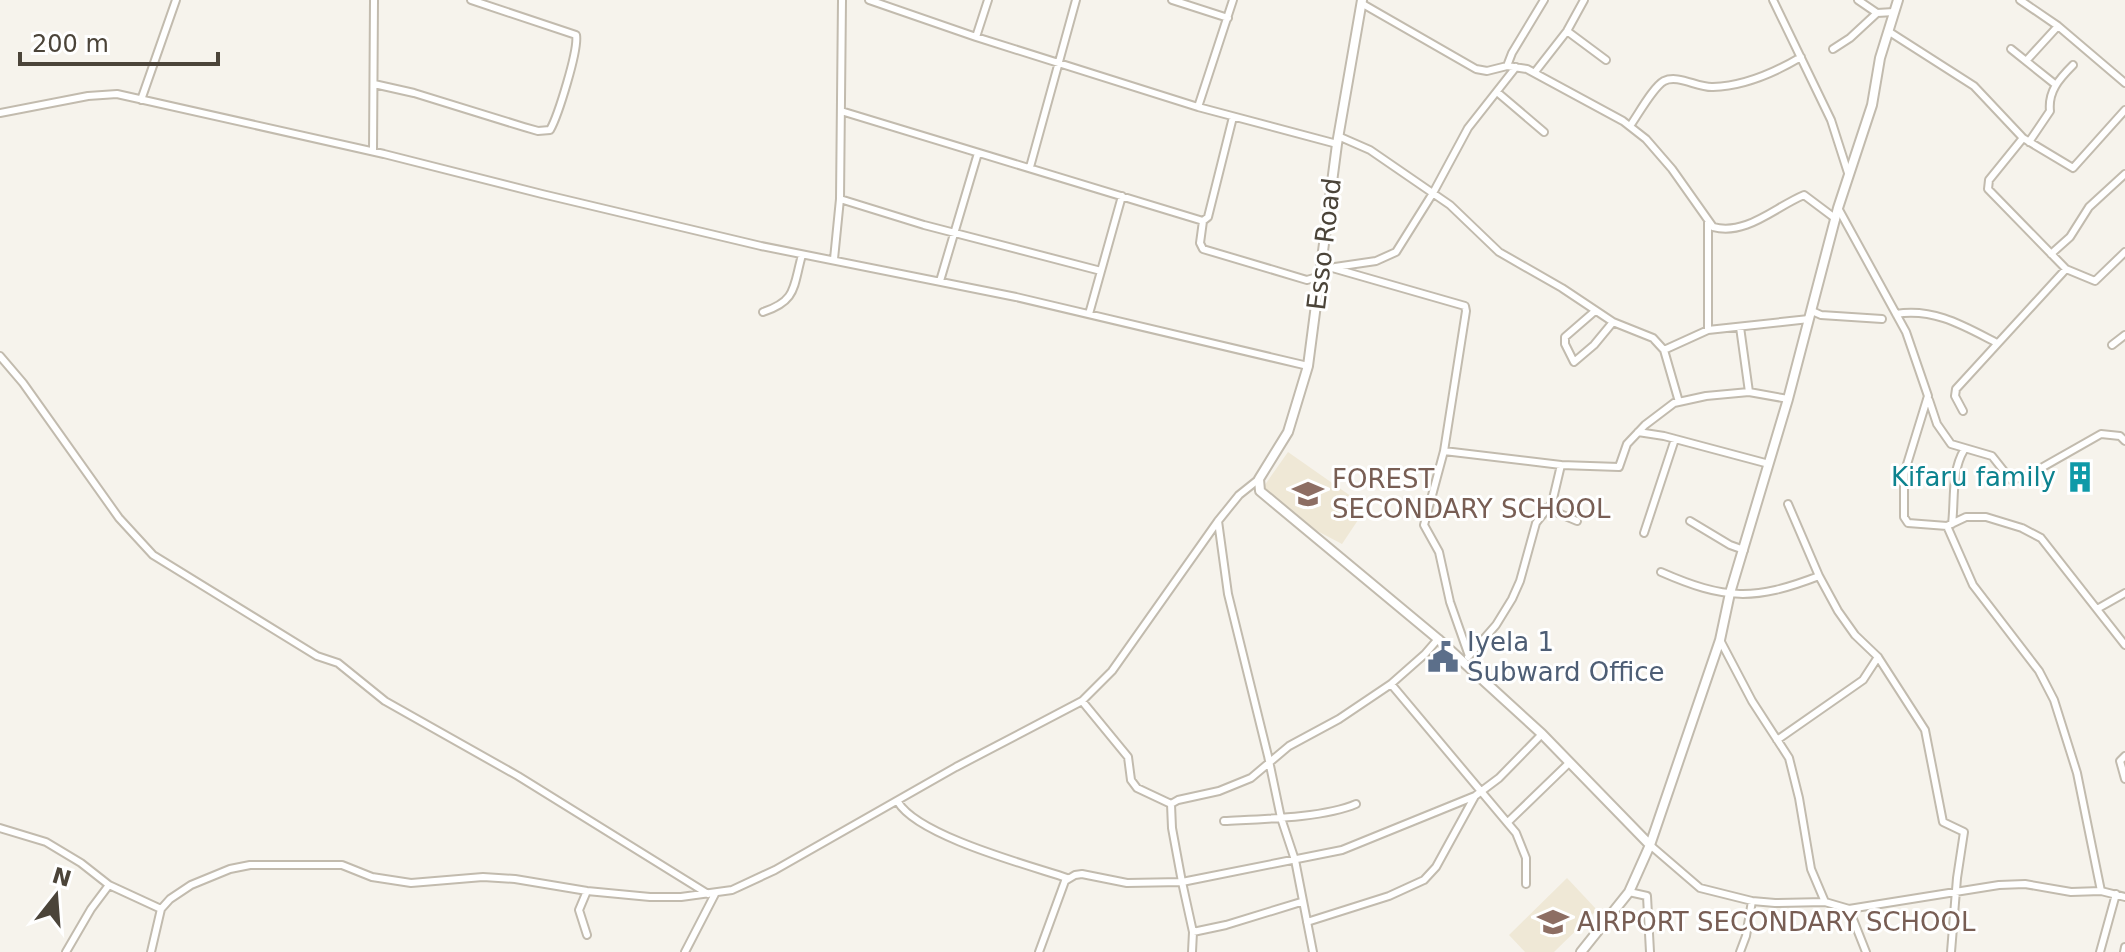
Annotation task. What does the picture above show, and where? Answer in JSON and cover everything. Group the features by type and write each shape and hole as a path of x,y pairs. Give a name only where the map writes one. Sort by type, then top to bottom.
{"street":[{"path":"141,100 176,0"},
{"path":"373,151 374,0"},
{"path":"374,84 538,131 550,130 573,63 578,40 576,35 471,0"},
{"path":"834,259 840,199 842,0"},
{"path":"869,0 892,4 976,37 1198,107 1365,147 1464,217 1499,252 1613,322 1653,338 1664,350 1679,402"},
{"path":"976,37 988,0"},
{"path":"1030,167 1076,0"},
{"path":"1172,0 1228,18"},
{"path":"1198,107 1233,0"},
{"path":"1507,66 1544,0"},
{"path":"1535,72 1567,31 1584,0"},
{"path":"1773,0 1831,120 1849,176"},
{"path":"1858,0 1877,13 1894,12"},
{"path":"1581,952 1629,892 1650,845 1720,640 1730,593 1788,399 1838,208 1872,105 1880,58 1898,0"},
{"path":"2020,0 2058,26 2125,83"},
{"path":"1362,1 1476,69 1487,71 1507,66 1535,72 1609,112 1646,139 1672,169 1708,222 1719,228 1757,221 1804,195 1836,219"},
{"name":"Esso Road","path":"1259,479 1288,432 1308,366 1321,276 1327,266 1337,140 1362,1"},
{"path":"1833,49 1877,13"},
{"path":"2026,61 2058,26"},
{"path":"1567,31 1606,60"},
{"path":"1888,31 1974,86 2026,140 2073,168 2125,110"},
{"path":"2011,49 2056,85"},
{"path":"1630,126 1658,86 1666,80 1705,87 1727,85 1775,73 1801,57"},
{"path":"2073,65 2048,100 2050,111 1989,180 1988,189 2066,269 2095,281 2125,252"},
{"path":"1327,266 1376,261 1396,252 1468,128 1516,67"},
{"path":"1497,92 1544,132"},
{"path":"0,113 102,94 117,94 373,151 802,255 940,281 1308,366"},
{"path":"841,111 1203,221"},
{"path":"1233,117 1208,217 1203,221 1200,243 1203,249 1307,280 1321,276"},
{"path":"940,281 978,153"},
{"path":"2051,254 2070,237 2089,207 2125,174"},
{"path":"1089,314 1122,196"},
{"path":"840,199 876,212 1101,271"},
{"path":"1838,208 1906,332 1937,424 1951,444 1992,456 2009,479 2015,480 2101,434 2120,436 2125,441"},
{"path":"1708,222 1708,330"},
{"path":"763,312 790,298 802,255"},
{"path":"1327,266 1465,306 1444,451 1424,525 1439,552 1466,659"},
{"path":"1963,411 1955,396 1956,389 2066,269"},
{"path":"1595,311 1565,337 1574,362 1594,345 1613,322"},
{"path":"1896,314 1925,313 1942,317 1970,327 1997,343"},
{"path":"1664,350 1708,330 1811,315 1882,319"},
{"path":"1740,327 1749,392"},
{"path":"2112,345 2125,335"},
{"path":"0,356 23,383 119,518 153,555 317,656 338,663 385,701 518,776 711,894"},
{"path":"1444,451 1561,465 1619,467 1627,444 1668,406 1715,395 1749,392 1788,399"},
{"path":"1928,396 1904,474 1904,517 1908,523 1950,525 1966,517 1986,517 2022,528 2041,538 2125,645"},
{"path":"1638,432 1769,464"},
{"path":"1644,533 1675,439"},
{"path":"1964,450 1956,475 1950,525 1973,585 2032,661 2054,700 2077,773 2101,891"},
{"path":"1466,659 1496,625 1512,599 1536,523 1554,497 1561,465"},
{"path":"151,952 161,909 170,899 191,885 230,869 250,865 342,865 372,877 411,883 483,877 650,897 732,890 775,870 956,767 1082,701 1112,671 1218,521 1239,495 1259,479"},
{"path":"1259,479 1260,491 1266,498 1466,659 1650,845 1700,888 1752,901 1825,902 1849,909 2025,884 2071,892 2101,891 2125,897"},
{"path":"1788,504 1819,576 1849,627 1878,657 1925,730 1943,822 1964,832 1955,892 1951,952"},
{"path":"1546,508 1577,521"},
{"path":"1218,521 1228,594 1281,818 1295,860 1313,952"},
{"path":"1690,521 1744,550"},
{"path":"1661,572 1708,591 1756,594 1793,586 1819,576"},
{"path":"2097,609 2125,593"},
{"path":"1171,804 1235,786 1251,778 1289,746 1339,719 1391,684 1438,639"},
{"path":"1720,640 1792,769 1811,869 1825,902"},
{"path":"1777,740 1863,680 1878,657"},
{"path":"1391,684 1508,822 1523,845 1526,884"},
{"path":"1082,701 1128,757 1131,780 1137,788 1171,804"},
{"path":"898,802 906,812 938,834 1067,878 1082,874 1127,883 1182,882 1342,850 1475,796 1542,734"},
{"path":"2125,756 2120,761 2125,779"},
{"path":"1508,822 1570,762"},
{"path":"1307,922 1389,896 1424,880 1436,867 1475,796"},
{"path":"1171,804 1172,828 1193,932 1192,952"},
{"path":"1224,821 1281,818 1346,809 1356,804"},
{"path":"0,828 46,842 109,885 161,909"},
{"path":"1039,952 1067,878"},
{"path":"66,952 109,885"},
{"path":"587,891 579,910 587,935"},
{"path":"1629,892 1647,896 1650,952"},
{"path":"685,952 711,894"},
{"path":"2100,952 2116,894"},
{"path":"1740,952 1752,901"},
{"path":"1193,932 1301,902"},
{"path":"1849,909 1866,952"}],"shaded area":[{"name":"FOREST SECONDARY SCHOOL","path":"1288,452 1355,499 1358,520 1342,544 1304,524 1262,489"},
{"name":"AIRPORT SECONDARY SCHOOL","path":"1567,878 1597,910 1554,952 1525,952 1509,935"}],"place":[{"name":"Kifaru family","path":"2080,477"},
{"name":"FOREST SECONDARY SCHOOL","path":"1308,494"},
{"name":"Iyela 1 Subward Office","path":"1443,657"},
{"name":"AIRPORT SECONDARY SCHOOL","path":"1553,922"}]}
